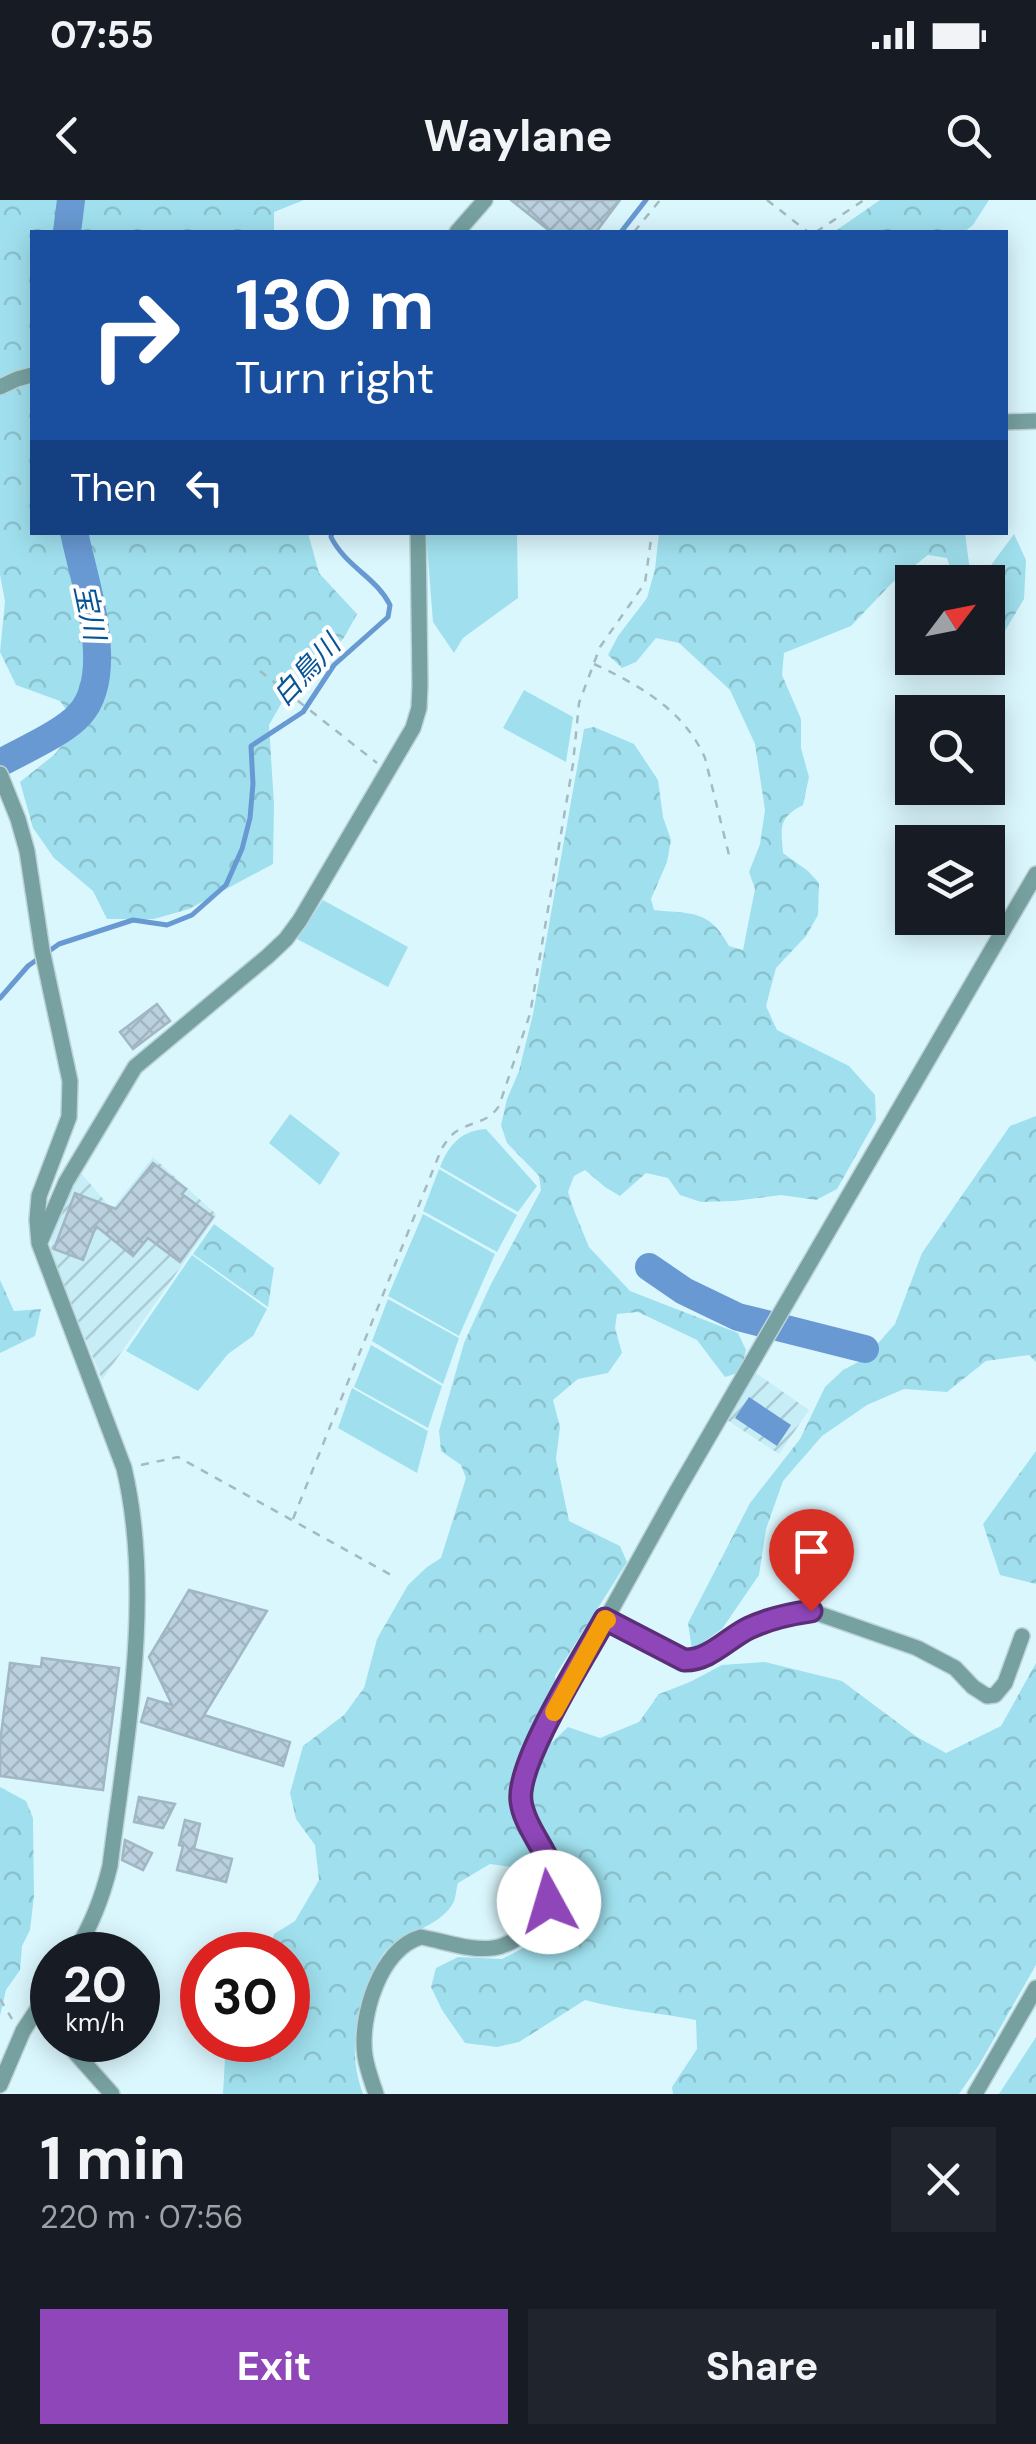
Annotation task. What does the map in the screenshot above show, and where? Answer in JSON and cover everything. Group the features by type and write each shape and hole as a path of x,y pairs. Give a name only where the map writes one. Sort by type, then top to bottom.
{"street":[{"path":"459,230 485,200"},
{"path":"0,387 30,376"},
{"path":"1008,422 1036,421"},
{"path":"40,1243 66,1182 135,1067 286,939 413,728 419,708 418,535"},
{"path":"1,776 27,851 46,972 70,1081 69,1118 39,1196 40,1243 124,1468 132,1502 135,1668 106,1881 88,1932"},
{"path":"376,2094 365,2056 364,2028 372,1995 398,1949 421,1937 490,1950 526,1934 549,1902 555,1882 552,1871 524,1816 521,1801 521,1784 533,1751 605,1619 1036,874"},
{"path":"605,1619 684,1660 695,1660 748,1628 784,1615 811,1611 917,1648 955,1668 987,1696 995,1694 1005,1683 1022,1636"},
{"path":"976,2094 1036,1988"},
{"path":"0,2085 30,2022"},
{"path":"84,2062 112,2094"}],"path":[{"path":"636,230 660,200"},
{"path":"767,200 805,230"},
{"path":"819,230 864,200"},
{"path":"293,1519 441,1150 458,1131 482,1122 498,1106 530,1014 573,764 579,702 600,647 645,583 652,535"},
{"path":"594,664 661,700 700,744 730,859"},
{"path":"260,670 388,772"},
{"path":"124,1468 178,1457 391,1575"},
{"path":"0,1999 24,2031"}],"shaded area":[{"path":"153,1157 217,1215 102,1380 53,1258 52,1234 80,1172 112,1209"},
{"path":"753,1371 809,1410 779,1454 727,1420"},
{"path":"749,1397 791,1425 777,1446 735,1418"}],"green space":[{"path":"0,200 304,200 274,212 274,230 30,230 30,535 309,535 319,573 357,614 324,663 289,690 269,725 273,864 189,909 154,919 107,919 93,891 54,858 33,828 20,782 55,754 77,725 60,701 16,685 0,652 5,601 0,575"},
{"path":"880,200 989,200 967,230 837,230"},
{"path":"1014,534 1026,560 1024,599 1005,631 1005,565 991,565"},
{"path":"426,535 517,535 518,598 463,638 454,653 433,622"},
{"path":"659,535 965,535 969,565 949,565 947,558 928,555 915,565 895,565 895,581 851,626 784,653 782,675 801,719 801,748 809,777 803,805 789,814 783,824 783,853 819,883 818,915 806,936 776,968 766,1006 777,1030 849,1066 875,1095 876,1120 837,1189 816,1200 781,1195 701,1202 680,1195 668,1178 646,1173 620,1196 585,1170 574,1176 568,1192 589,1247 630,1291 738,1333 746,1350 741,1372 725,1377 697,1340 638,1312 617,1314 615,1328 622,1353 608,1373 578,1379 553,1400 560,1427 556,1459 569,1521 620,1546 627,1562 555,1676 557,1695 511,1791 515,1819 538,1856 543,1875 536,1893 512,1867 490,1864 458,1883 453,1903 445,1913 383,1954 362,2004 356,2033 356,2064 363,2094 223,2094 225,2062 310,2062 310,1932 277,1932 295,1921 319,1880 315,1845 296,1819 290,1793 303,1746 344,1715 364,1688 377,1639 408,1585 441,1558 466,1478 461,1465 441,1451 439,1431 464,1343 541,1190 539,1176 507,1143 501,1125 533,1014 584,729 594,727 634,744 658,780 671,840 667,862 651,899 654,910 689,913 706,919 729,946 743,950 755,889 749,872 760,844 765,810 755,744 730,690 679,643 656,638 636,662 622,668 608,655 647,598"},
{"path":"524,690 573,717 566,762 503,728"},
{"path":"323,900 408,947 388,987 297,939"},
{"path":"290,1114 340,1153 320,1185 269,1143"},
{"path":"1036,1116 1036,1362 1029,1355 986,1361 947,1392 904,1389 867,1405 822,1436 783,1481 766,1529 759,1575 722,1629 692,1650 688,1623 750,1503 800,1439 825,1387 843,1370 864,1359 895,1324 922,1253 1010,1126"},
{"path":"486,1129 537,1186 518,1212 440,1167 457,1140"},
{"path":"439,1169 517,1215 497,1252 423,1211"},
{"path":"423,1214 495,1254 459,1336 388,1296"},
{"path":"214,1224 274,1268 268,1307 193,1254"},
{"path":"192,1255 267,1309 253,1336 228,1354 198,1391 126,1351"},
{"path":"0,1280 14,1311 41,1309 35,1336 0,1353"},
{"path":"388,1299 459,1338 443,1384 372,1341"},
{"path":"371,1345 442,1386 428,1428 354,1387"},
{"path":"352,1388 428,1431 417,1473 338,1428"},
{"path":"1036,1451 1036,1584 1000,1575 983,1524"},
{"path":"765,1662 842,1681 917,1737 946,1753 1001,1726 1036,1663 1036,1965 959,2094 673,2094 672,2087 697,2049 696,2020 585,2000 519,2042 497,2047 465,2043 431,1987 436,1968 458,1957 502,1959 527,1946 561,1902 560,1874 536,1823 530,1787 548,1746 568,1727 600,1738 639,1722 659,1694 722,1665"},
{"path":"0,1787 26,1801 33,1818 34,1896 20,1970 6,1990 0,2016"},
{"path":"1036,2037 1036,2094 999,2094"}],"building":[{"path":"511,200 620,200 598,230 548,230"},
{"path":"157,1004 170,1021 133,1049 120,1032"},
{"path":"153,1163 186,1189 182,1194 213,1217 180,1262 148,1238 133,1256 96,1226 83,1260 54,1249 75,1193 116,1209"},
{"path":"189,1590 267,1611 204,1715 290,1742 283,1766 141,1722 148,1698 172,1705 149,1657"},
{"path":"42,1658 119,1668 103,1790 0,1776 10,1663 41,1667"},
{"path":"139,1797 175,1804 163,1828 134,1822"},
{"path":"185,1820 200,1824 194,1849 232,1859 226,1882 177,1870"},
{"path":"125,1840 152,1853 143,1870 122,1860"}],"waterway":[{"name":"宝川","path":"67,230 71,200"},
{"name":"白鳥川","path":"623,230 646,200"},
{"name":"宝川","path":"0,763 64,728 80,714 91,696 96,675 95,626 75,535"},
{"name":"白鳥川","path":"0,998 28,966 59,944 133,920 167,925 192,915 226,885 250,818 251,746 303,712 334,665 388,617 390,605 384,595 337,547 331,535"},
{"path":"649,1267 684,1291 738,1317 865,1349"}],"slow traffic":[{"path":"554,1712 607,1620"}],"route":[{"path":"549,1902 555,1882 524,1816 521,1784 533,1751 605,1619 684,1660 695,1660 748,1628 784,1615 811,1611"}]}
